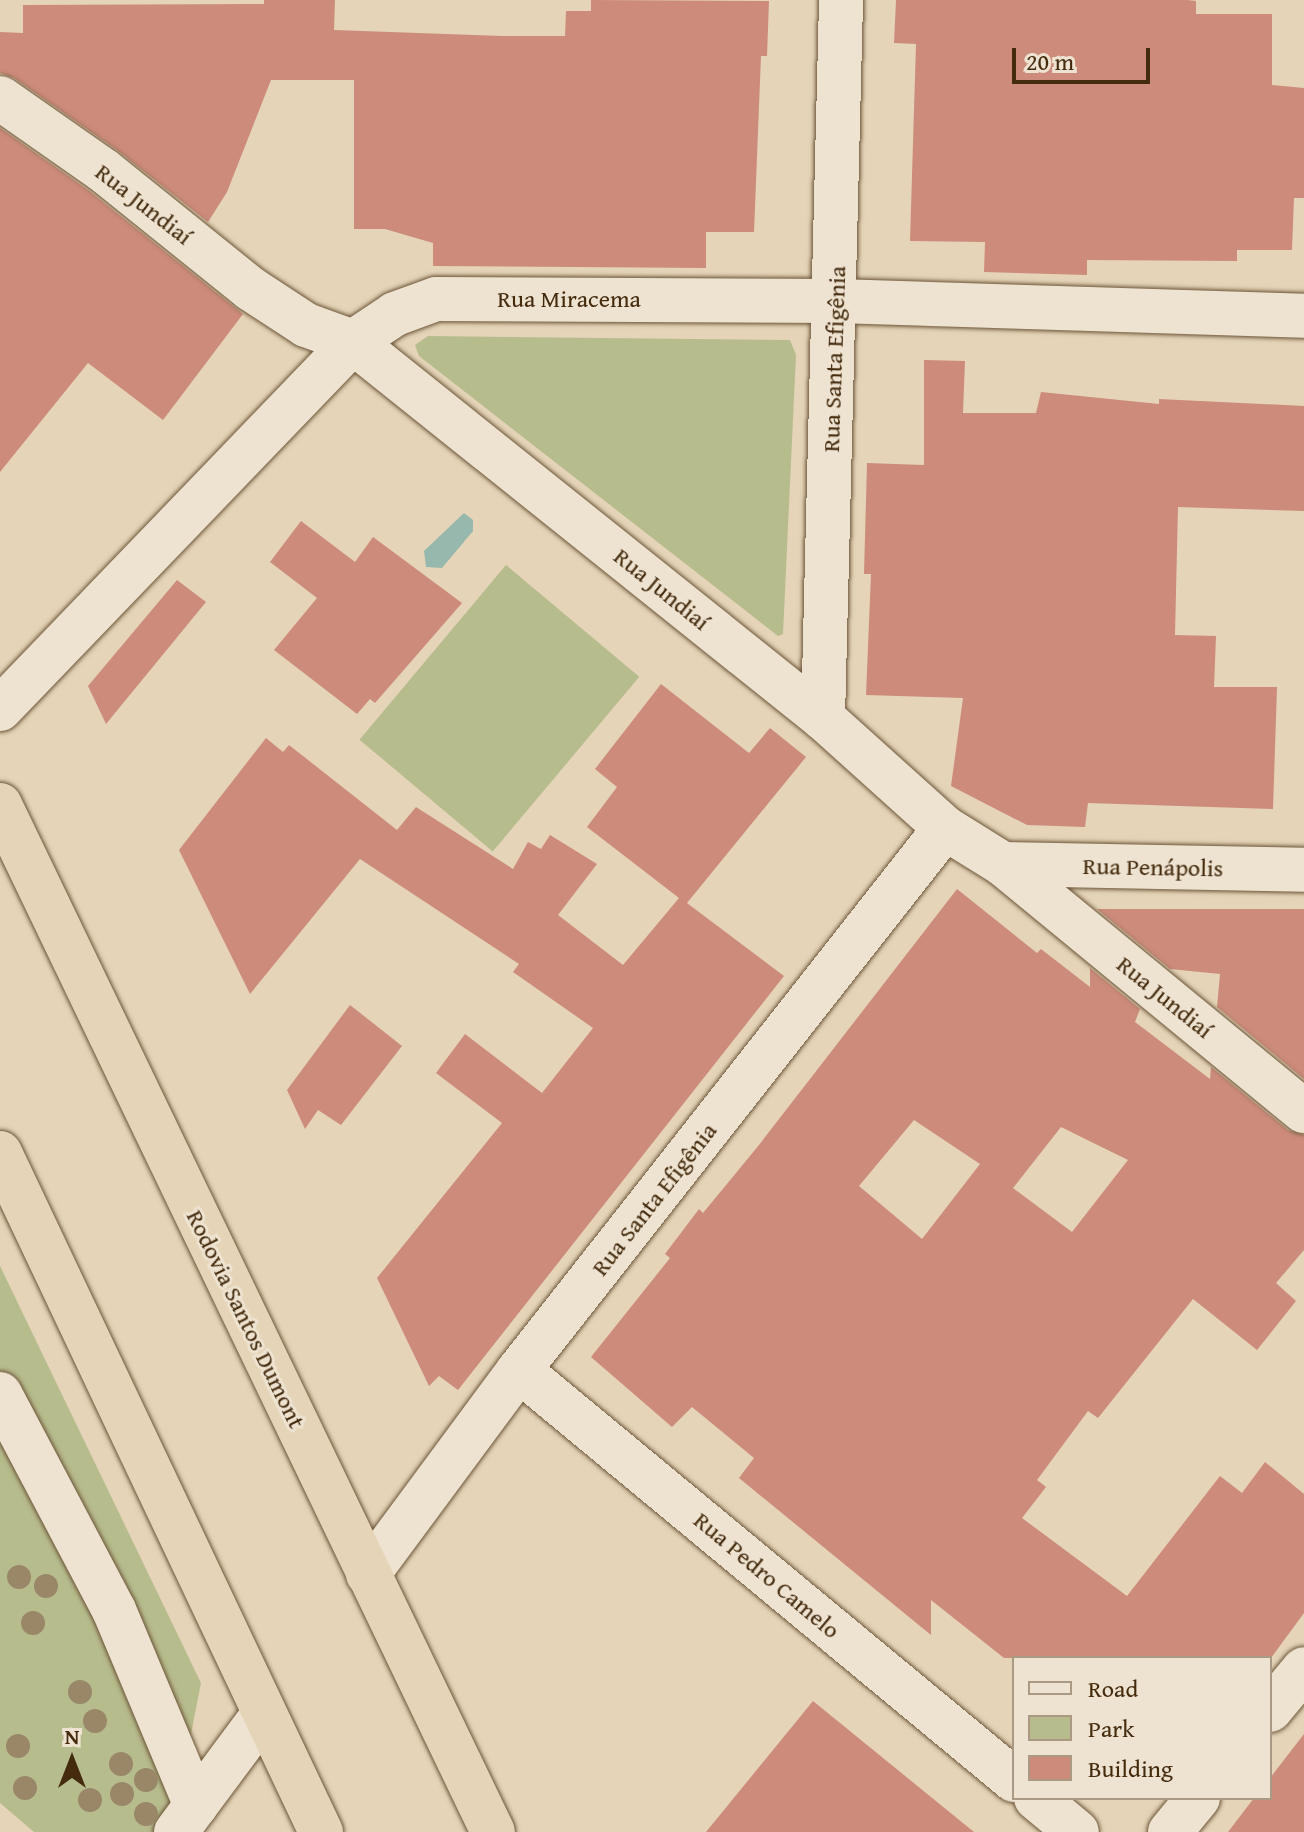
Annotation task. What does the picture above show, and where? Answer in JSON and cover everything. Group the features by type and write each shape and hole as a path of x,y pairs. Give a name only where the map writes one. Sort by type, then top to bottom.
{"highway":[{"name":"Rodovia Santos Dumont","path":"0,805 493,1832"},
{"path":"0,1153 263,1715 321,1832"}],"street":[{"name":"Rua Santa Efigênia","path":"823,718 836,301 841,0"},
{"name":"Rua Jundiaí","path":"0,98 103,170 251,289 306,325 353,342 823,718 945,828 1003,864 1304,1111"},
{"name":"Rua Miracema","path":"0,709 353,342 395,314 436,299 836,301 1304,316"},
{"name":"Rua Santa Efigênia","path":"368,1574 519,1370 945,828"},
{"name":"Rua Penápolis","path":"1003,864 1304,870"},
{"name":"Rua Pedro Camelo","path":"519,1370 1012,1778"},
{"path":"0,1394 114,1610 186,1819"},
{"path":"1272,1708 1304,1669"},
{"path":"186,1819 263,1715"},
{"path":"1038,1800 1077,1832"},
{"path":"1170,1832 1196,1800"}],"green space":[{"path":"428,336 790,340 796,355 783,634 778,636 419,356 415,345"},
{"path":"506,565 639,677 493,852 359,740"},
{"path":"0,1266 201,1683 178,1800 154,1832 34,1832 0,1803"}],"water":[{"path":"464,513 473,520 473,531 442,568 426,567 424,551"}],"building":[{"path":"264,0 335,0 334,30 502,36 565,36 566,11 591,11 591,0 769,1 767,56 761,56 754,232 706,232 706,268 433,266 433,243 385,229 354,229 354,80 271,80 227,192 208,222 117,150 14,78 0,73 0,32 23,33 23,5 264,4"},
{"path":"896,0 1187,0 1196,1 1196,14 1272,14 1272,85 1304,88 1304,198 1294,198 1292,250 1237,250 1237,261 1087,260 1087,275 984,272 985,242 910,241 916,44 894,43"},
{"path":"0,128 88,190 243,314 163,420 88,363 0,472"},
{"path":"924,360 965,361 963,413 1036,413 1041,392 1159,404 1159,399 1304,406 1304,511 1178,507 1175,635 1216,636 1214,687 1277,687 1273,809 1088,803 1085,827 1027,825 951,786 963,698 866,695 871,574 864,574 867,463 924,465"},
{"path":"301,521 355,562 373,537 462,603 375,703 370,699 357,714 274,650 317,598 270,562"},
{"path":"177,580 206,602 106,724 88,686"},
{"path":"661,684 749,753 770,728 806,757 687,903 784,976 458,1390 439,1376 429,1386 377,1278 502,1123 436,1073 465,1034 542,1093 593,1028 513,972 519,964 360,859 250,994 179,850 266,738 283,752 289,745 397,830 416,807 513,869 528,842 541,849 550,835 597,864 558,915 623,965 679,898 587,827 617,787 595,769"},
{"path":"957,889 1037,953 1041,949 1090,987 1090,968 1140,1009 1135,1022 1210,1079 1211,1067 1288,1130 1304,1135 1304,1250 1276,1283 1296,1301 1257,1350 1193,1299 1098,1418 1088,1411 1037,1480 1046,1487 1022,1518 1127,1596 1220,1476 1242,1493 1265,1462 1304,1494 1304,1613 1272,1657 1004,1658 931,1600 931,1635 739,1478 754,1458 692,1407 672,1427 591,1357 670,1258 665,1254 699,1209 703,1213","holes":["914,1120 980,1164 922,1239 859,1186","1061,1127 1128,1160 1072,1232 1013,1188"]},
{"path":"1097,909 1304,909 1304,1079 1217,1007 1220,974 1170,969"},
{"path":"350,1005 402,1046 341,1125 318,1110 305,1129 287,1090"},
{"path":"813,1701 974,1832 706,1832"},
{"path":"1304,1734 1304,1832 1228,1832 1252,1800 1272,1800 1272,1775"}]}
